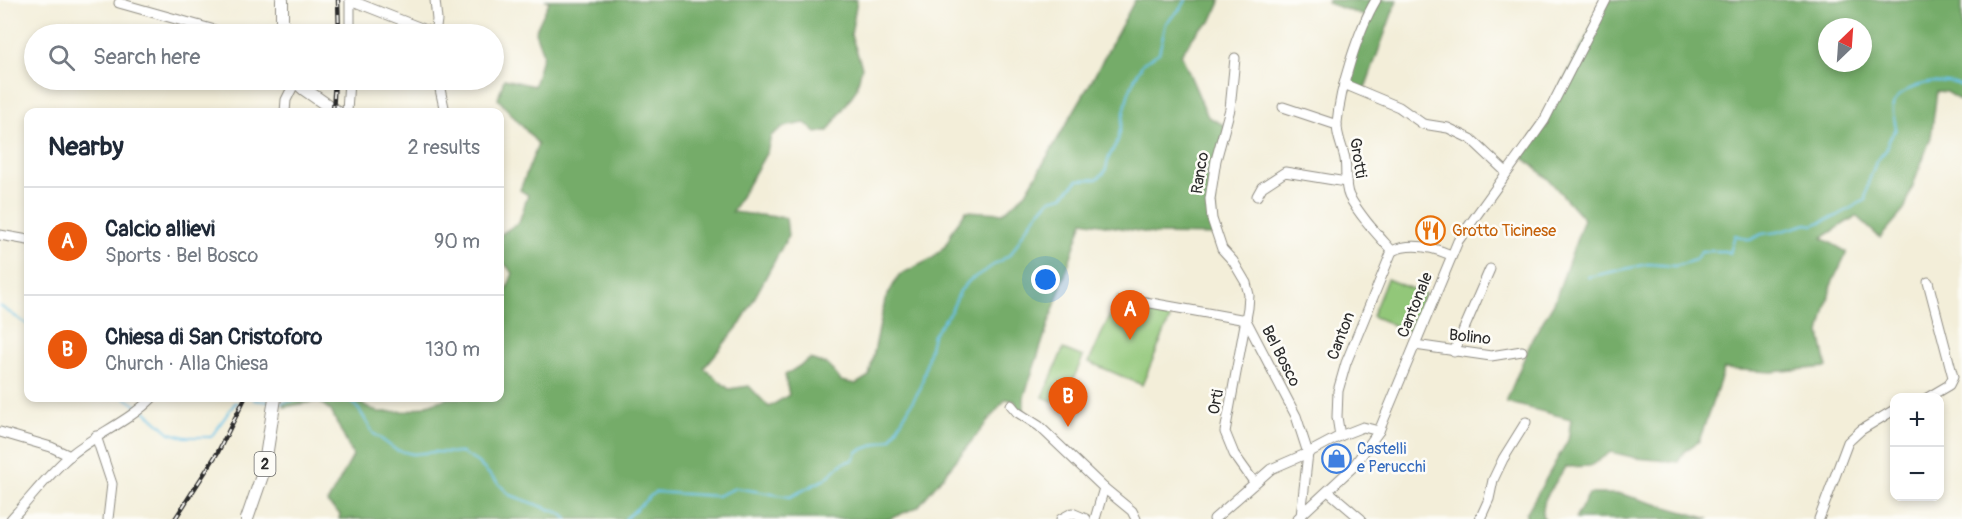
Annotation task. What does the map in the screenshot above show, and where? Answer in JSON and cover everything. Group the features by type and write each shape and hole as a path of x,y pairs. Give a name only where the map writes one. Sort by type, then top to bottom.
{"main road":[{"path":"282,0 282,24"},
{"path":"307,90 332,108"},
{"name":"2","path":"247,519 261,482 274,402"}],"street":[{"path":"350,24 350,0 409,24"},
{"path":"435,0 436,24"},
{"name":"Grotti","path":"1376,0 1360,34 1344,84 1337,125 1345,160 1348,194 1371,227 1392,251"},
{"name":"Cantonale","path":"1299,517 1353,467 1379,431 1451,255 1465,229 1548,114 1606,0"},
{"path":"119,3 194,24"},
{"name":"Ranco","path":"1235,58 1231,102 1216,160 1210,199 1212,219 1222,249 1233,261 1246,283 1249,295 1246,320"},
{"path":"1344,84 1399,108 1423,124 1448,128 1471,140 1506,172"},
{"path":"285,108 291,90"},
{"path":"347,108 349,90"},
{"path":"440,90 444,108"},
{"path":"1283,107 1337,125"},
{"path":"1257,196 1262,187 1286,172 1346,182"},
{"path":"0,235 24,239"},
{"path":"1392,251 1403,246 1428,247 1451,255"},
{"name":"Canton","path":"1340,436 1337,417 1338,391 1346,363 1392,251"},
{"path":"1454,352 1490,269"},
{"path":"1928,282 1953,377 1952,382 1936,393"},
{"name":"Bel Bosco","path":"1134,300 1246,320 1296,416 1308,453 1299,517"},
{"name":"Orti","path":"1246,320 1225,432 1234,454 1254,482"},
{"name":"Bolino","path":"1415,345 1491,356 1522,351"},
{"path":"11,519 70,456 148,402"},
{"path":"1011,405 1017,412 1039,426 1104,488 1132,511 1136,519"},
{"path":"1819,519 1848,442 1867,426 1890,412"},
{"path":"1480,519 1489,499 1493,480 1503,459 1527,422"},
{"path":"1214,519 1271,469 1364,427 1379,431"},
{"path":"0,432 51,447 70,456"},
{"path":"96,436 112,484 108,519"},
{"path":"1095,519 1104,488"},
{"path":"1328,491 1361,519"},
{"path":"1061,519 1072,513 1086,519"}],"green space":[{"path":"546,0 857,0 851,35 862,67 856,90 828,131 816,133 805,123 783,127 771,136 767,152 732,212 786,218 788,236 741,323 704,368 729,389 749,386 769,407 789,395 785,375 810,359 828,365 841,381 856,384 869,376 885,300 899,275 933,258 946,245 953,229 966,211 1003,213 1026,193 1091,82 1135,0 1221,0 1211,22 1200,28 1181,54 1208,117 1226,126 1212,182 1217,235 1154,234 1083,221 1024,397 1024,411 1018,411 1015,401 1006,399 918,507 889,519 339,519 340,514 327,503 353,456 331,411 319,402 358,402 378,412 409,411 436,402 504,402 504,297 513,273 504,263 504,232 519,222 528,195 520,190 538,144 498,99 501,90 504,90 504,79 534,86 543,54 535,32 549,2"},
{"path":"1328,0 1397,0 1364,91 1345,85 1365,16 1327,3"},
{"path":"1606,0 1962,0 1962,102 1946,92 1937,91 1931,137 1904,210 1880,238 1856,216 1822,238 1847,252 1832,283 1820,333 1827,367 1772,372 1724,369 1699,441 1685,451 1678,462 1636,458 1611,452 1590,466 1565,467 1545,499 1542,515 1545,519 1526,519 1526,514 1568,440 1571,419 1506,402 1532,339 1554,303 1584,219 1549,180 1520,154 1540,127"},
{"path":"1387,279 1425,294 1410,332 1372,316"},
{"path":"1118,297 1170,319 1142,385 1089,362"},
{"path":"1063,349 1083,357 1062,405 1043,397"},
{"path":"284,402 312,402 284,407"},
{"path":"1589,494 1621,494 1709,519 1575,519"}],"waterway":[{"path":"625,519 655,492 717,496 736,488 790,497 825,479 843,463 853,460 858,451 891,439 921,387 933,335 951,311 960,291 970,280 1011,254 1027,227 1051,199 1063,196 1078,180 1097,179 1105,172 1109,157 1118,140 1128,95 1134,80 1143,63 1159,53 1166,23 1186,0"},
{"path":"1588,277 1648,264 1675,266 1695,260 1701,251 1730,253 1735,235 1750,240 1762,234 1807,224 1813,225 1837,216 1865,200 1868,183 1876,162 1887,149 1888,141 1896,129 1893,105 1898,98 1914,87 1934,82 1954,83 1962,86"},
{"path":"0,306 24,322"},
{"path":"131,402 139,407"},
{"path":"280,403 285,402"},
{"path":"352,402 373,433 396,450 413,454 462,453 477,462 510,495 560,513 567,519"},
{"path":"144,410 170,433 185,437 211,437 235,403 238,403"}],"railway":[{"path":"338,0 339,24"},
{"path":"333,108 334,90"},
{"path":"175,519 218,452 243,402"}],"place":[{"name":"Grotto Ticinese","path":"1431,231"},
{"name":"Calcio allievi","path":"1130,340"},
{"name":"Chiesa di San Cristoforo","path":"1068,427"},
{"name":"Castelli e Perucchi","path":"1336,458"}]}
